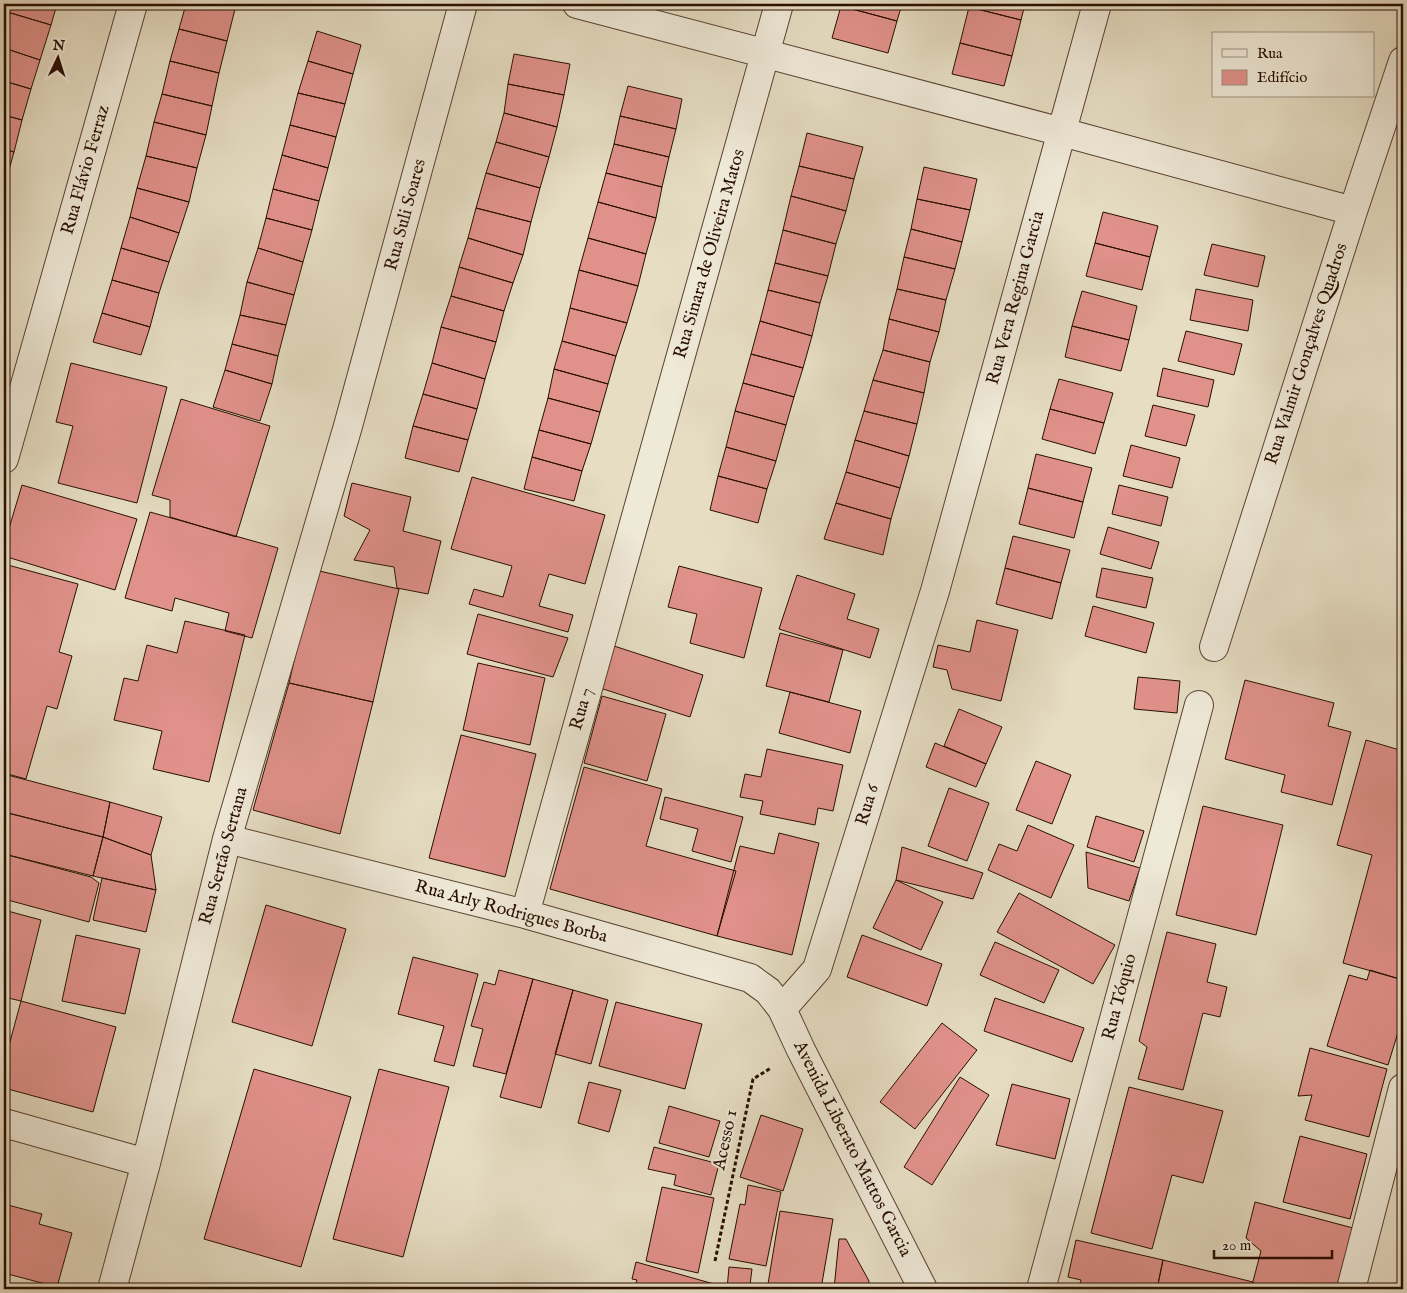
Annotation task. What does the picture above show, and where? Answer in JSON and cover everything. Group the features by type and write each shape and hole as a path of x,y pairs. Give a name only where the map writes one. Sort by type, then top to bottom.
{"street":[{"name":"Rua Flávio Ferraz","path":"4,459 133,4"},
{"name":"Rua Suli Soares","path":"348,426 464,4"},
{"path":"577,4 1062,132 1352,212"},
{"name":"Rua Sinara de Oliveira Matos","path":"640,504 779,4"},
{"name":"Rua Vera Regina Garcia","path":"935,591 1097,4"},
{"name":"Rua Valmir Gonçalves Quadros","path":"1214,647 1352,212 1403,61"},
{"name":"Rua Sertão Sertana","path":"112,1289 146,1163 227,839 348,426"},
{"name":"Rua 7","path":"525,914 640,504"},
{"name":"Rua 6","path":"782,1009 817,969 935,591"},
{"name":"Rua Tóquio","path":"1041,1289 1199,705"},
{"name":"Rua Arly Rodrigues Borba","path":"227,839 525,914 750,978 768,991 782,1009"},
{"name":"Avenida Liberato Mattos Garcia","path":"782,1009 923,1289"},
{"path":"1351,1289 1403,1088"},
{"path":"4,1122 146,1163"}],"path":[{"name":"Acesso 1","path":"715,1261 753,1079 801,1050"}],"building":[{"path":"5,4 57,4 51,25 4,11"},
{"path":"186,4 213,4 235,9 227,41 179,29"},
{"path":"694,4 709,4 708,8"},
{"path":"842,4 902,4 897,21 841,6"},
{"path":"969,4 1025,4 1021,20 969,7"},
{"path":"841,6 897,21 888,53 832,38"},
{"path":"969,7 1021,20 1012,56 960,43"},
{"path":"4,11 51,25 40,60 4,48"},
{"path":"179,29 227,41 219,73 170,61"},
{"path":"317,31 361,45 353,74 308,61"},
{"path":"960,43 1012,56 1004,86 952,74"},
{"path":"4,48 40,60 31,89 4,81"},
{"path":"514,54 570,64 564,95 508,84"},
{"path":"170,61 219,73 212,106 162,94"},
{"path":"308,61 353,74 345,104 298,93"},
{"path":"4,81 31,89 22,120 4,115"},
{"path":"508,84 564,95 557,127 504,113"},
{"path":"628,86 682,99 676,129 620,116"},
{"path":"298,93 345,104 336,137 290,125"},
{"path":"162,94 212,106 206,135 154,122"},
{"path":"504,113 557,127 549,157 496,142"},
{"path":"4,115 22,120 14,152 4,149"},
{"path":"620,116 676,129 669,157 614,144"},
{"path":"154,122 206,135 197,168 146,156"},
{"path":"290,125 336,137 328,168 282,155"},
{"path":"807,133 863,147 854,179 799,166"},
{"path":"496,142 549,157 540,188 486,173"},
{"path":"614,144 669,157 662,187 606,173"},
{"path":"4,149 14,152 5,184 4,184"},
{"path":"282,155 328,168 319,201 273,189"},
{"path":"146,156 197,168 189,202 137,188"},
{"path":"799,166 854,179 846,211 791,196"},
{"path":"924,167 977,179 970,210 917,199"},
{"path":"486,173 540,188 531,222 476,208"},
{"path":"606,173 662,187 656,218 598,202"},
{"path":"137,188 189,202 179,233 130,217"},
{"path":"273,189 319,201 312,230 266,218"},
{"path":"791,196 846,211 836,244 783,230"},
{"path":"917,199 970,210 962,242 911,229"},
{"path":"598,202 656,218 646,254 588,238"},
{"path":"476,208 531,222 523,255 468,238"},
{"path":"1103,212 1158,226 1150,257 1095,243"},
{"path":"130,217 179,233 169,262 121,248"},
{"path":"266,218 312,230 303,262 258,248"},
{"path":"911,229 962,242 955,269 904,257"},
{"path":"783,230 836,244 828,276 775,263"},
{"path":"468,238 523,255 513,283 459,267"},
{"path":"588,238 646,254 638,286 579,270"},
{"path":"1095,243 1150,257 1142,290 1086,276"},
{"path":"1212,244 1265,256 1258,287 1204,275"},
{"path":"121,248 169,262 159,293 112,280"},
{"path":"258,248 303,262 294,295 247,282"},
{"path":"904,257 955,269 946,300 897,289"},
{"path":"775,263 828,276 820,303 768,290"},
{"path":"459,267 513,283 504,311 451,296"},
{"path":"579,270 638,286 627,323 570,308"},
{"path":"112,280 159,293 150,327 102,313"},
{"path":"247,282 294,295 286,325 240,315"},
{"path":"897,289 946,300 939,332 889,319"},
{"path":"1196,289 1253,300 1248,331 1190,320"},
{"path":"768,290 820,303 812,336 760,321"},
{"path":"1082,291 1137,306 1129,340 1072,326"},
{"path":"451,296 504,311 496,342 441,327"},
{"path":"570,308 627,323 616,356 562,341"},
{"path":"102,313 150,327 141,355 93,342"},
{"path":"240,315 286,325 278,356 232,344"},
{"path":"889,319 939,332 930,362 883,350"},
{"path":"760,321 812,336 803,368 751,354"},
{"path":"1072,326 1129,340 1121,371 1065,357"},
{"path":"441,327 496,342 485,379 432,363"},
{"path":"1186,331 1242,344 1234,375 1178,361"},
{"path":"562,341 616,356 608,384 554,369"},
{"path":"232,344 278,356 272,384 225,370"},
{"path":"883,350 930,362 924,393 873,380"},
{"path":"751,354 803,368 794,397 743,383"},
{"path":"71,363 167,387 137,503 58,483 73,426 56,422"},
{"path":"432,363 485,379 477,409 423,394"},
{"path":"1163,368 1214,380 1208,407 1157,396"},
{"path":"554,369 608,384 600,412 548,398"},
{"path":"225,370 272,384 260,421 213,407"},
{"path":"1059,379 1113,393 1104,423 1050,409"},
{"path":"873,380 924,393 917,424 864,411"},
{"path":"743,383 794,397 786,425 735,411"},
{"path":"423,394 477,409 468,440 413,426"},
{"path":"548,398 600,412 591,444 539,430"},
{"path":"181,399 270,426 236,537 170,517 170,500 152,495"},
{"path":"1153,405 1195,415 1186,446 1145,436"},
{"path":"1050,409 1104,423 1095,454 1042,439"},
{"path":"735,411 786,425 776,461 726,447"},
{"path":"864,411 917,424 909,456 855,440"},
{"path":"413,426 468,440 459,472 405,458"},
{"path":"539,430 591,444 582,471 532,457"},
{"path":"855,440 909,456 900,488 846,472"},
{"path":"1131,445 1180,458 1172,488 1123,476"},
{"path":"726,447 776,461 767,489 718,476"},
{"path":"1036,454 1092,468 1083,502 1028,488"},
{"path":"532,457 582,471 574,501 524,489"},
{"path":"846,472 900,488 891,519 836,503"},
{"path":"718,476 767,489 758,523 710,510"},
{"path":"472,477 605,515 585,584 549,574 539,606 573,615 568,632 469,604 474,589 503,597 512,566 451,549"},
{"path":"352,483 411,497 403,531 441,541 428,594 397,588 394,567 354,560 370,530 344,516"},
{"path":"22,485 137,519 115,590 4,556 4,545"},
{"path":"1119,485 1168,497 1161,526 1112,514"},
{"path":"1028,488 1083,502 1074,538 1019,524"},
{"path":"836,503 891,519 883,555 824,539"},
{"path":"150,512 278,548 252,638 225,631 229,613 175,598 172,611 125,598"},
{"path":"1108,527 1159,542 1151,569 1100,554"},
{"path":"1013,536 1070,550 1061,583 1005,568"},
{"path":"4,564 78,584 59,652 72,656 57,709 47,706 26,779 4,773"},
{"path":"679,566 762,588 744,658 690,643 697,614 668,607"},
{"path":"1005,568 1061,583 1052,619 996,604"},
{"path":"1102,568 1153,578 1146,608 1096,597"},
{"path":"315,570 399,589 373,702 289,683"},
{"path":"797,575 855,594 847,619 879,629 870,658 779,629"},
{"path":"1093,606 1154,623 1146,653 1085,636"},
{"path":"478,614 568,638 553,677 467,654"},
{"path":"977,620 1018,630 1001,701 952,689 947,670 933,667 938,645 970,652"},
{"path":"185,621 245,635 209,782 153,769 162,731 114,720 124,678 138,681 147,645 177,653"},
{"path":"780,633 843,650 829,702 766,686"},
{"path":"614,646 703,675 690,717 600,688"},
{"path":"478,663 545,678 530,745 463,730"},
{"path":"1138,677 1180,681 1177,713 1134,709"},
{"path":"1245,680 1334,703 1328,726 1351,732 1332,805 1281,792 1285,775 1225,759"},
{"path":"289,683 373,702 340,834 253,810"},
{"path":"790,692 861,711 850,753 779,733"},
{"path":"602,696 666,714 647,781 584,763"},
{"path":"959,709 1002,727 986,764 944,746"},
{"path":"461,735 536,754 505,877 429,858"},
{"path":"1366,740 1403,751 1403,980 1343,963 1372,855 1337,845"},
{"path":"935,743 986,764 976,787 926,767"},
{"path":"767,749 843,765 833,811 818,808 815,825 760,814 763,801 740,797 745,774 761,777"},
{"path":"1036,761 1071,775 1052,824 1016,810"},
{"path":"584,767 662,789 646,846 736,871 717,936 550,889"},
{"path":"4,774 110,802 103,837 4,812"},
{"path":"949,788 989,803 967,861 928,846"},
{"path":"665,797 743,817 731,862 692,851 698,829 660,819"},
{"path":"110,802 162,817 151,855 103,837"},
{"path":"1203,806 1283,825 1256,935 1176,915"},
{"path":"4,812 103,837 93,876 4,854"},
{"path":"1096,816 1144,831 1134,862 1087,847"},
{"path":"1028,825 1074,845 1051,898 988,870 999,844 1017,851"},
{"path":"779,833 819,843 792,955 717,936 740,846 774,854"},
{"path":"103,837 151,855 156,890 93,876"},
{"path":"902,847 983,873 973,899 896,880"},
{"path":"1086,852 1140,868 1129,901 1088,888"},
{"path":"4,854 91,877 99,883 89,922 4,899"},
{"path":"102,878 156,890 146,932 93,920"},
{"path":"896,880 943,902 921,950 873,928"},
{"path":"1019,893 1115,945 1093,984 997,932"},
{"path":"266,905 346,929 312,1046 232,1022"},
{"path":"4,910 41,920 21,1001 4,997"},
{"path":"1167,932 1216,944 1207,982 1227,987 1220,1017 1203,1013 1183,1090 1138,1079 1147,1047 1139,1041"},
{"path":"76,935 140,949 125,1014 62,1001"},
{"path":"862,935 942,964 927,1006 847,977"},
{"path":"995,942 1059,970 1044,1003 980,975"},
{"path":"413,957 478,974 454,1066 434,1061 444,1026 398,1014"},
{"path":"499,970 533,979 506,1074 473,1066 483,1029 471,1026 484,982 495,985"},
{"path":"1370,970 1403,980 1403,1016 1388,1065 1327,1046 1349,975 1367,980"},
{"path":"533,979 573,990 541,1108 500,1097"},
{"path":"573,990 608,1000 591,1064 555,1054"},
{"path":"995,998 1084,1028 1072,1062 984,1031"},
{"path":"21,1001 116,1027 93,1112 4,1088 4,1064"},
{"path":"616,1002 702,1024 685,1089 599,1066"},
{"path":"942,1023 977,1050 915,1129 880,1102"},
{"path":"1310,1048 1387,1069 1369,1137 1305,1120 1312,1095 1298,1096"},
{"path":"254,1069 351,1097 301,1267 204,1239"},
{"path":"379,1069 449,1087 403,1257 333,1239"},
{"path":"960,1077 989,1095 932,1185 904,1167"},
{"path":"589,1082 621,1090 609,1132 578,1123"},
{"path":"1012,1084 1070,1099 1055,1159 996,1145"},
{"path":"1129,1087 1223,1111 1203,1183 1172,1175 1152,1249 1091,1233"},
{"path":"669,1106 720,1121 709,1157 659,1143"},
{"path":"761,1115 803,1129 783,1191 740,1177"},
{"path":"1300,1136 1367,1154 1350,1219 1283,1202"},
{"path":"654,1147 719,1164 711,1195 674,1185 676,1175 648,1169"},
{"path":"748,1185 781,1192 766,1266 729,1259 740,1204 745,1205"},
{"path":"662,1187 714,1198 698,1273 646,1261"},
{"path":"1255,1202 1353,1228 1336,1289 1251,1289 1261,1251 1246,1238"},
{"path":"4,1204 42,1214 39,1224 72,1233 57,1287 4,1273"},
{"path":"780,1211 833,1219 821,1289 798,1289 768,1284"},
{"path":"839,1239 846,1239 869,1281 868,1289 834,1289"},
{"path":"1076,1240 1163,1260 1157,1289 1079,1289 1081,1280 1068,1277"},
{"path":"1163,1260 1253,1282 1251,1289 1157,1289"},
{"path":"636,1262 714,1284 713,1289 634,1289 637,1280 632,1279"},
{"path":"729,1267 752,1269 750,1285 767,1287 767,1289 727,1289"}]}
